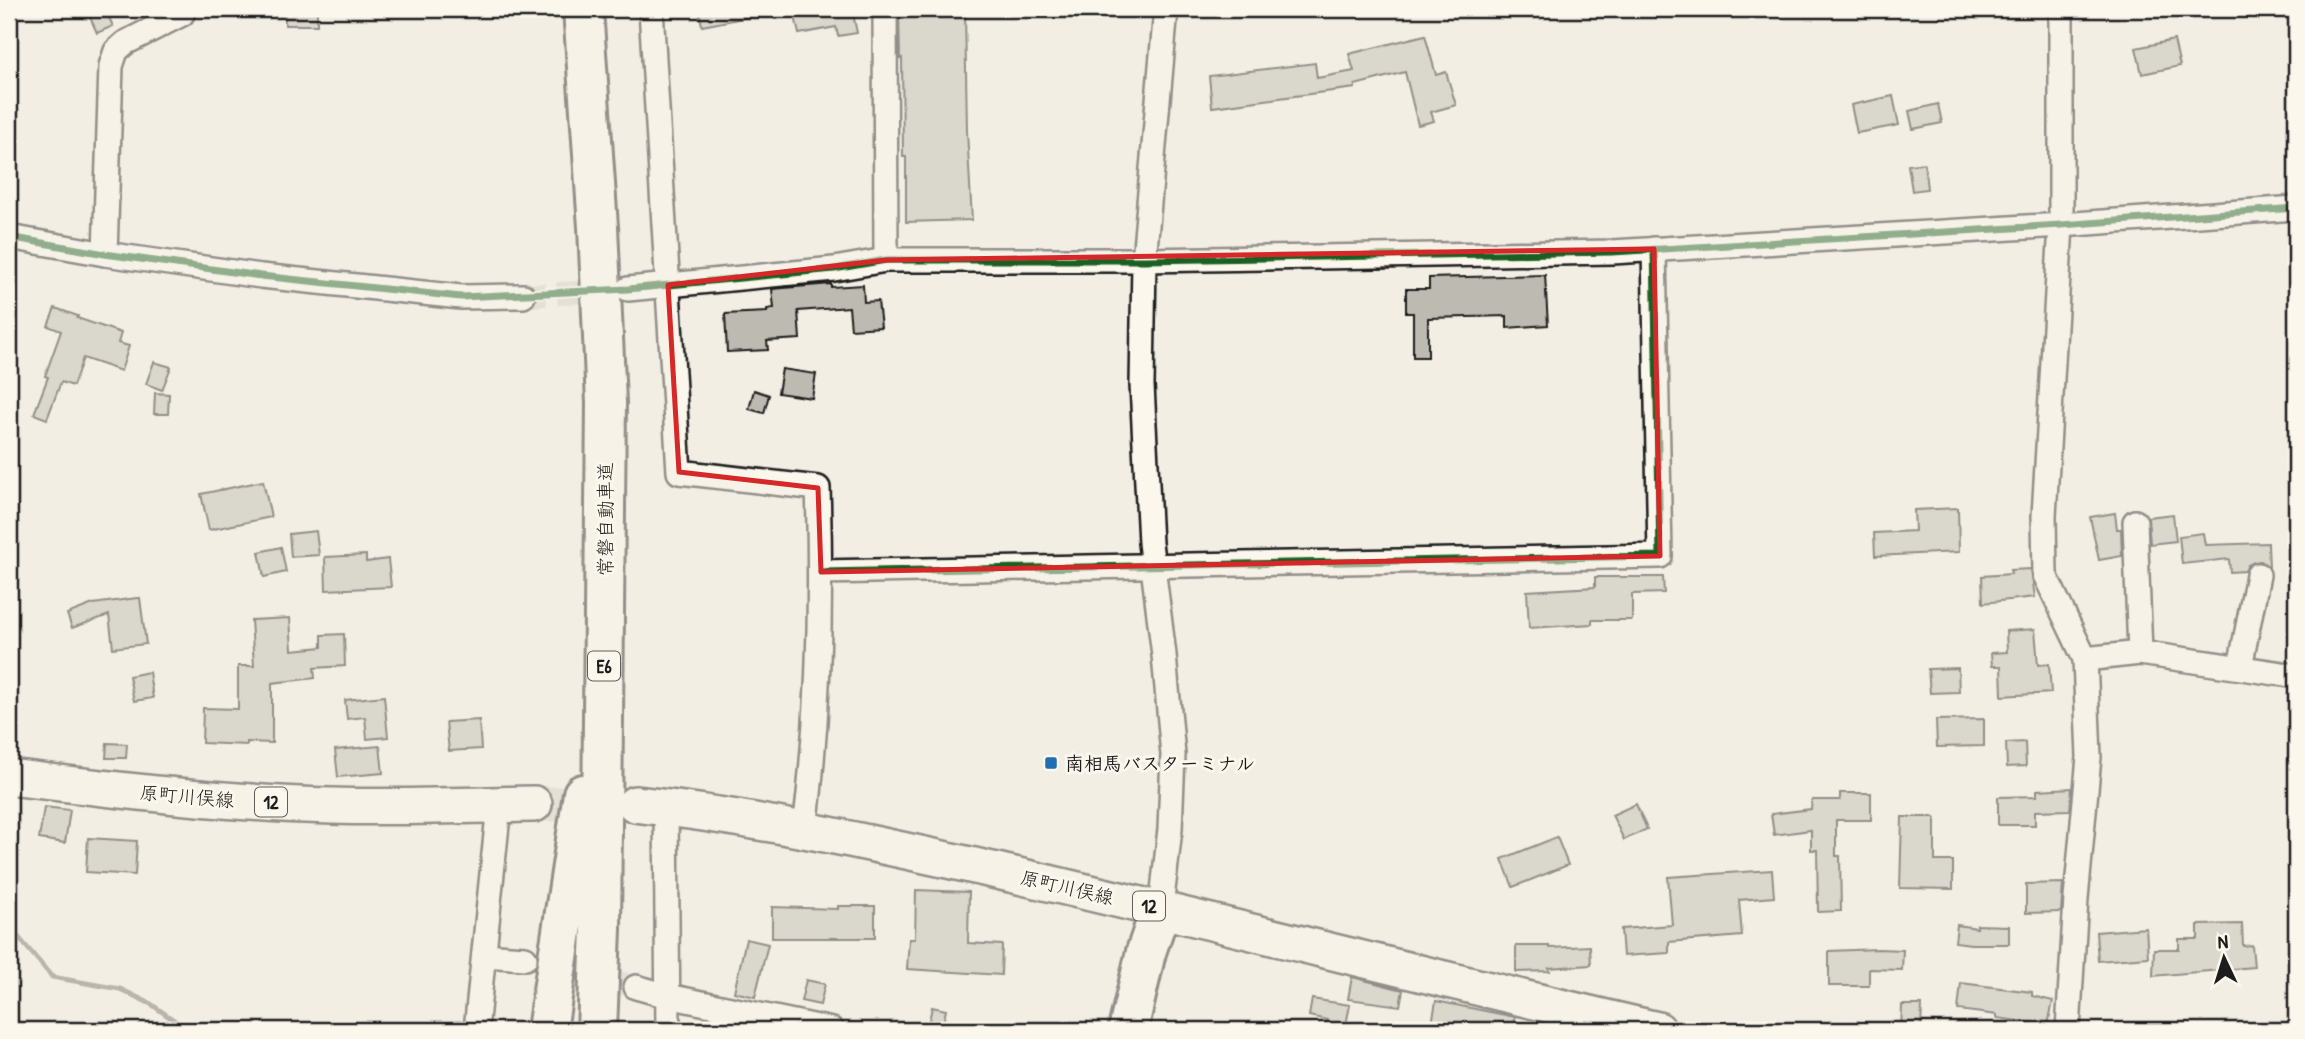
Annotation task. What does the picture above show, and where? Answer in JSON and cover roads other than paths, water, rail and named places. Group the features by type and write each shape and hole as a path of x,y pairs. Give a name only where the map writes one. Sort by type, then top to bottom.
{"highway":[{"name":"常磐自動車道","path":"583,9 598,228 606,403 601,929 597,1030"},
{"path":"547,1030 584,780 593,635 596,492 606,403"},
{"path":"1128,1030 1146,952 1161,908"},
{"path":"1144,1030 1161,956 1161,908"},
{"path":"601,929 605,1030"}],"main road":[{"name":"原町川俣線","path":"9,777 163,796 329,806 534,804"},
{"name":"原町川俣線","path":"651,805 717,813 805,829 1161,908 1453,983 1658,1030"}],"street":[{"path":"105,254 111,66 116,51 125,43 181,14 184,9"},
{"path":"651,9 680,472 818,488 821,572 814,756 805,829"},
{"path":"885,9 886,260"},
{"path":"1161,908 1170,830 1173,755 1153,565 1142,385 1144,260 1166,9"},
{"path":"2061,9 2061,225 2044,516 2045,575 2085,659 2089,757 2076,898 2068,1030"},
{"path":"628,289 834,269 886,260 1144,260 1654,249 2296,208"},
{"path":"9,237 105,254 261,276 461,297 523,296"},
{"path":"821,572 1660,556 1654,249"},
{"path":"2135,522 2140,653"},
{"path":"2240,667 2258,575"},
{"path":"2085,659 2140,653 2296,676"},
{"path":"477,1030 499,805"},
{"path":"651,805 668,996 668,1030"},
{"path":"484,955 525,958"},
{"path":"636,987 832,1030"}],"waterway":[{"path":"9,926 52,977 120,989 151,1004 188,1030"}],"tunnel":[{"path":"523,296 611,290"},
{"path":"534,804 611,804"},
{"path":"545,963 636,987"}],"place":[{"name":"南相馬バスターミナル","path":"1051,763"}]}
